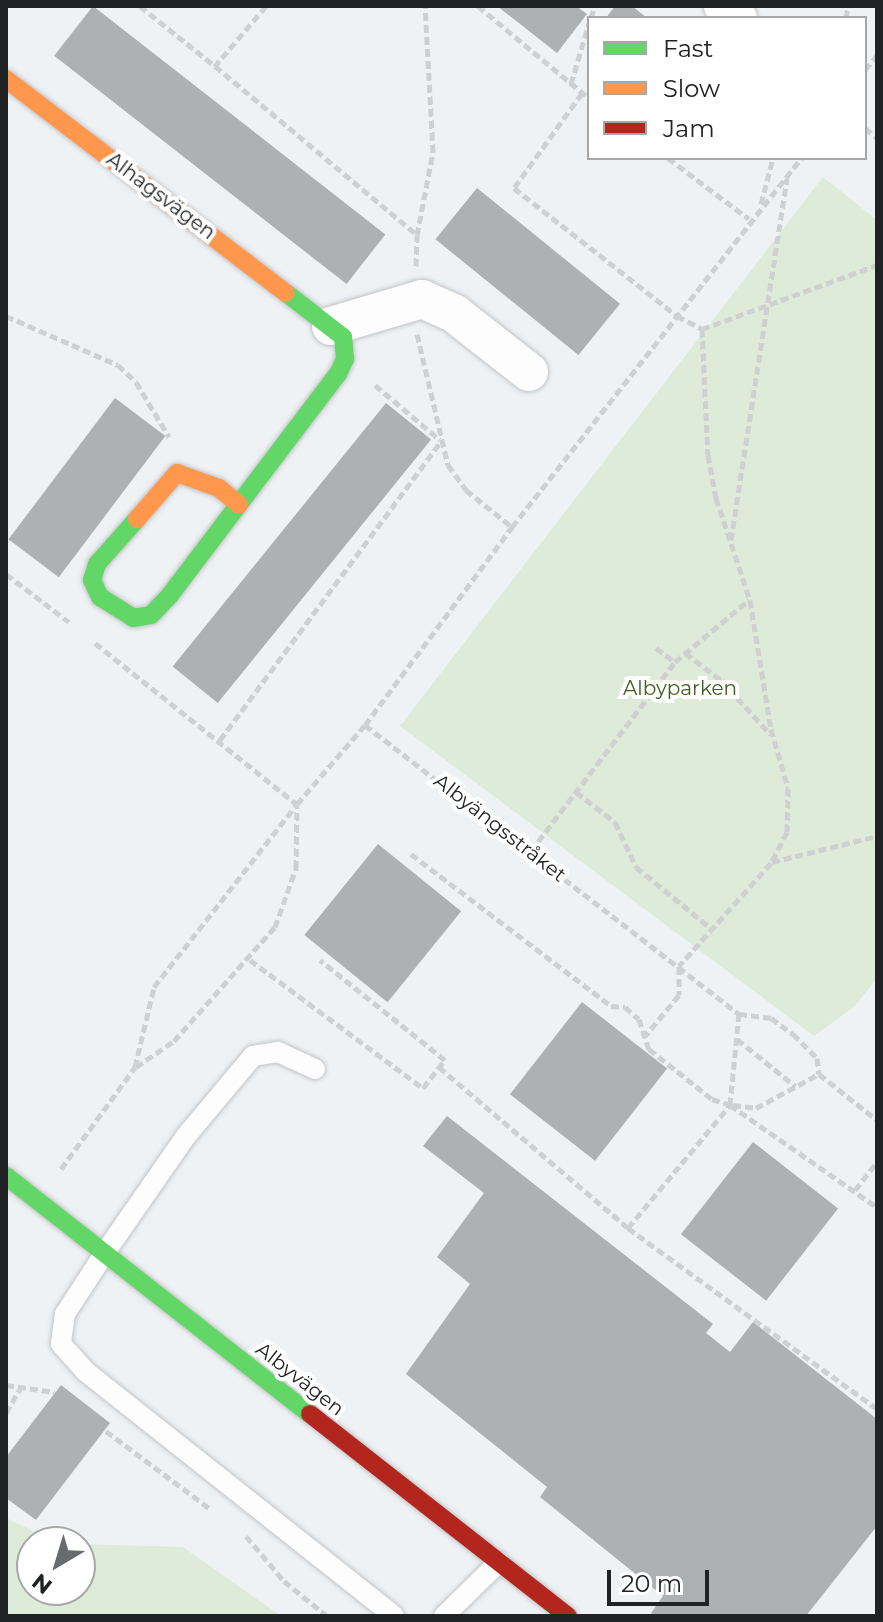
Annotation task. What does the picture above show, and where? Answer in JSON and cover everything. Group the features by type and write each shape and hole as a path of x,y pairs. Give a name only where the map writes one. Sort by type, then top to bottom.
{"street":[{"name":"Alhagsvägen","path":"6,79 331,333"},
{"path":"239,505 219,488 177,473 97,564 92,580 100,597 133,618 151,615 239,505 331,333 422,299 455,314 529,372"},
{"name":"Albyvägen","path":"6,1176 568,1616"}],"lane":[{"path":"315,1069 278,1052 253,1056 186,1136 104,1254 65,1314 61,1344 85,1371 394,1616"},
{"path":"444,1616 499,1562"}],"path":[{"path":"140,6 417,235"},
{"path":"215,66 266,6"},
{"path":"416,267 417,235 433,152 425,6"},
{"path":"478,6 587,97"},
{"path":"571,84 587,30"},
{"path":"582,93 514,188 677,316 702,329 877,265"},
{"path":"671,160 749,219"},
{"path":"761,206 772,160"},
{"path":"135,1067 154,987 297,804 365,725 512,527 749,219 800,160"},
{"path":"731,541 787,177"},
{"path":"6,316 118,365 136,382 174,445"},
{"path":"416,328 448,465 466,490 512,527"},
{"path":"645,1036 679,995 679,966 771,863 787,832 784,765 775,739 750,600 708,455 702,329"},
{"path":"331,333 441,441"},
{"path":"220,740 441,441"},
{"path":"531,851 675,662 750,600"},
{"path":"656,648 675,662"},
{"path":"685,653 721,680 775,739"},
{"path":"131,673 220,740 297,804"},
{"name":"Albyängsstråket","path":"365,725 739,1014 771,1018 817,1058 819,1074 877,1120"},
{"path":"576,792 615,822 636,867 712,929"},
{"path":"61,1169 135,1067 174,1041 250,960 275,927 296,868 297,804"},
{"path":"771,863 877,836"},
{"path":"411,854 611,1006 625,1007 639,1019 645,1036 660,1057 712,1099 756,1108 819,1074"},
{"path":"250,960 423,1088 445,1060 320,960"},
{"path":"628,1228 730,1105 739,1014"},
{"path":"736,1039 795,1086"},
{"path":"439,1067 628,1228 877,1409"},
{"path":"730,1105 877,1207"},
{"path":"855,1190 877,1162"},
{"path":"6,1385 54,1392"},
{"path":"6,1413 20,1389"},
{"path":"106,1431 219,1516"},
{"path":"232,1525 327,1616"}],"green space":[{"name":"Albyparken","path":"823,177 877,220 877,978 855,1006 814,1036 400,726"},
{"path":"6,1518 23,1526 16,1526 16,1606 96,1606 96,1544 183,1547 281,1616 6,1616"}],"building":[{"path":"93,6 385,234 347,284 54,56"},
{"path":"497,6 576,6 587,14 557,53"},
{"path":"615,6 632,6 644,16 608,16"},
{"path":"477,188 620,304 578,355 435,239"},
{"path":"115,398 165,436 59,577 8,539"},
{"path":"386,403 431,440 218,703 173,666"},
{"path":"378,844 461,911 388,1002 304,935"},
{"path":"582,1002 667,1068 595,1161 510,1094"},
{"path":"447,1116 713,1324 706,1333 730,1352 753,1322 877,1419 877,1526 806,1616 655,1616 651,1613 663,1596 540,1497 547,1487 406,1374 470,1284 437,1257 484,1193 423,1146"},
{"path":"753,1142 838,1208 766,1301 681,1234"},
{"path":"61,1385 110,1423 36,1520 6,1498 6,1457"}],"traffic: fast":[{"path":"137,519 97,564 92,580 100,597 133,618 151,615 170,595 338,374 345,359 343,337 286,293"},
{"path":"6,1176 310,1414"}],"traffic: slow":[{"path":"6,79 286,293"},
{"path":"137,519 177,473 219,488 239,505"}],"traffic: jam":[{"path":"310,1414 568,1616"}]}
